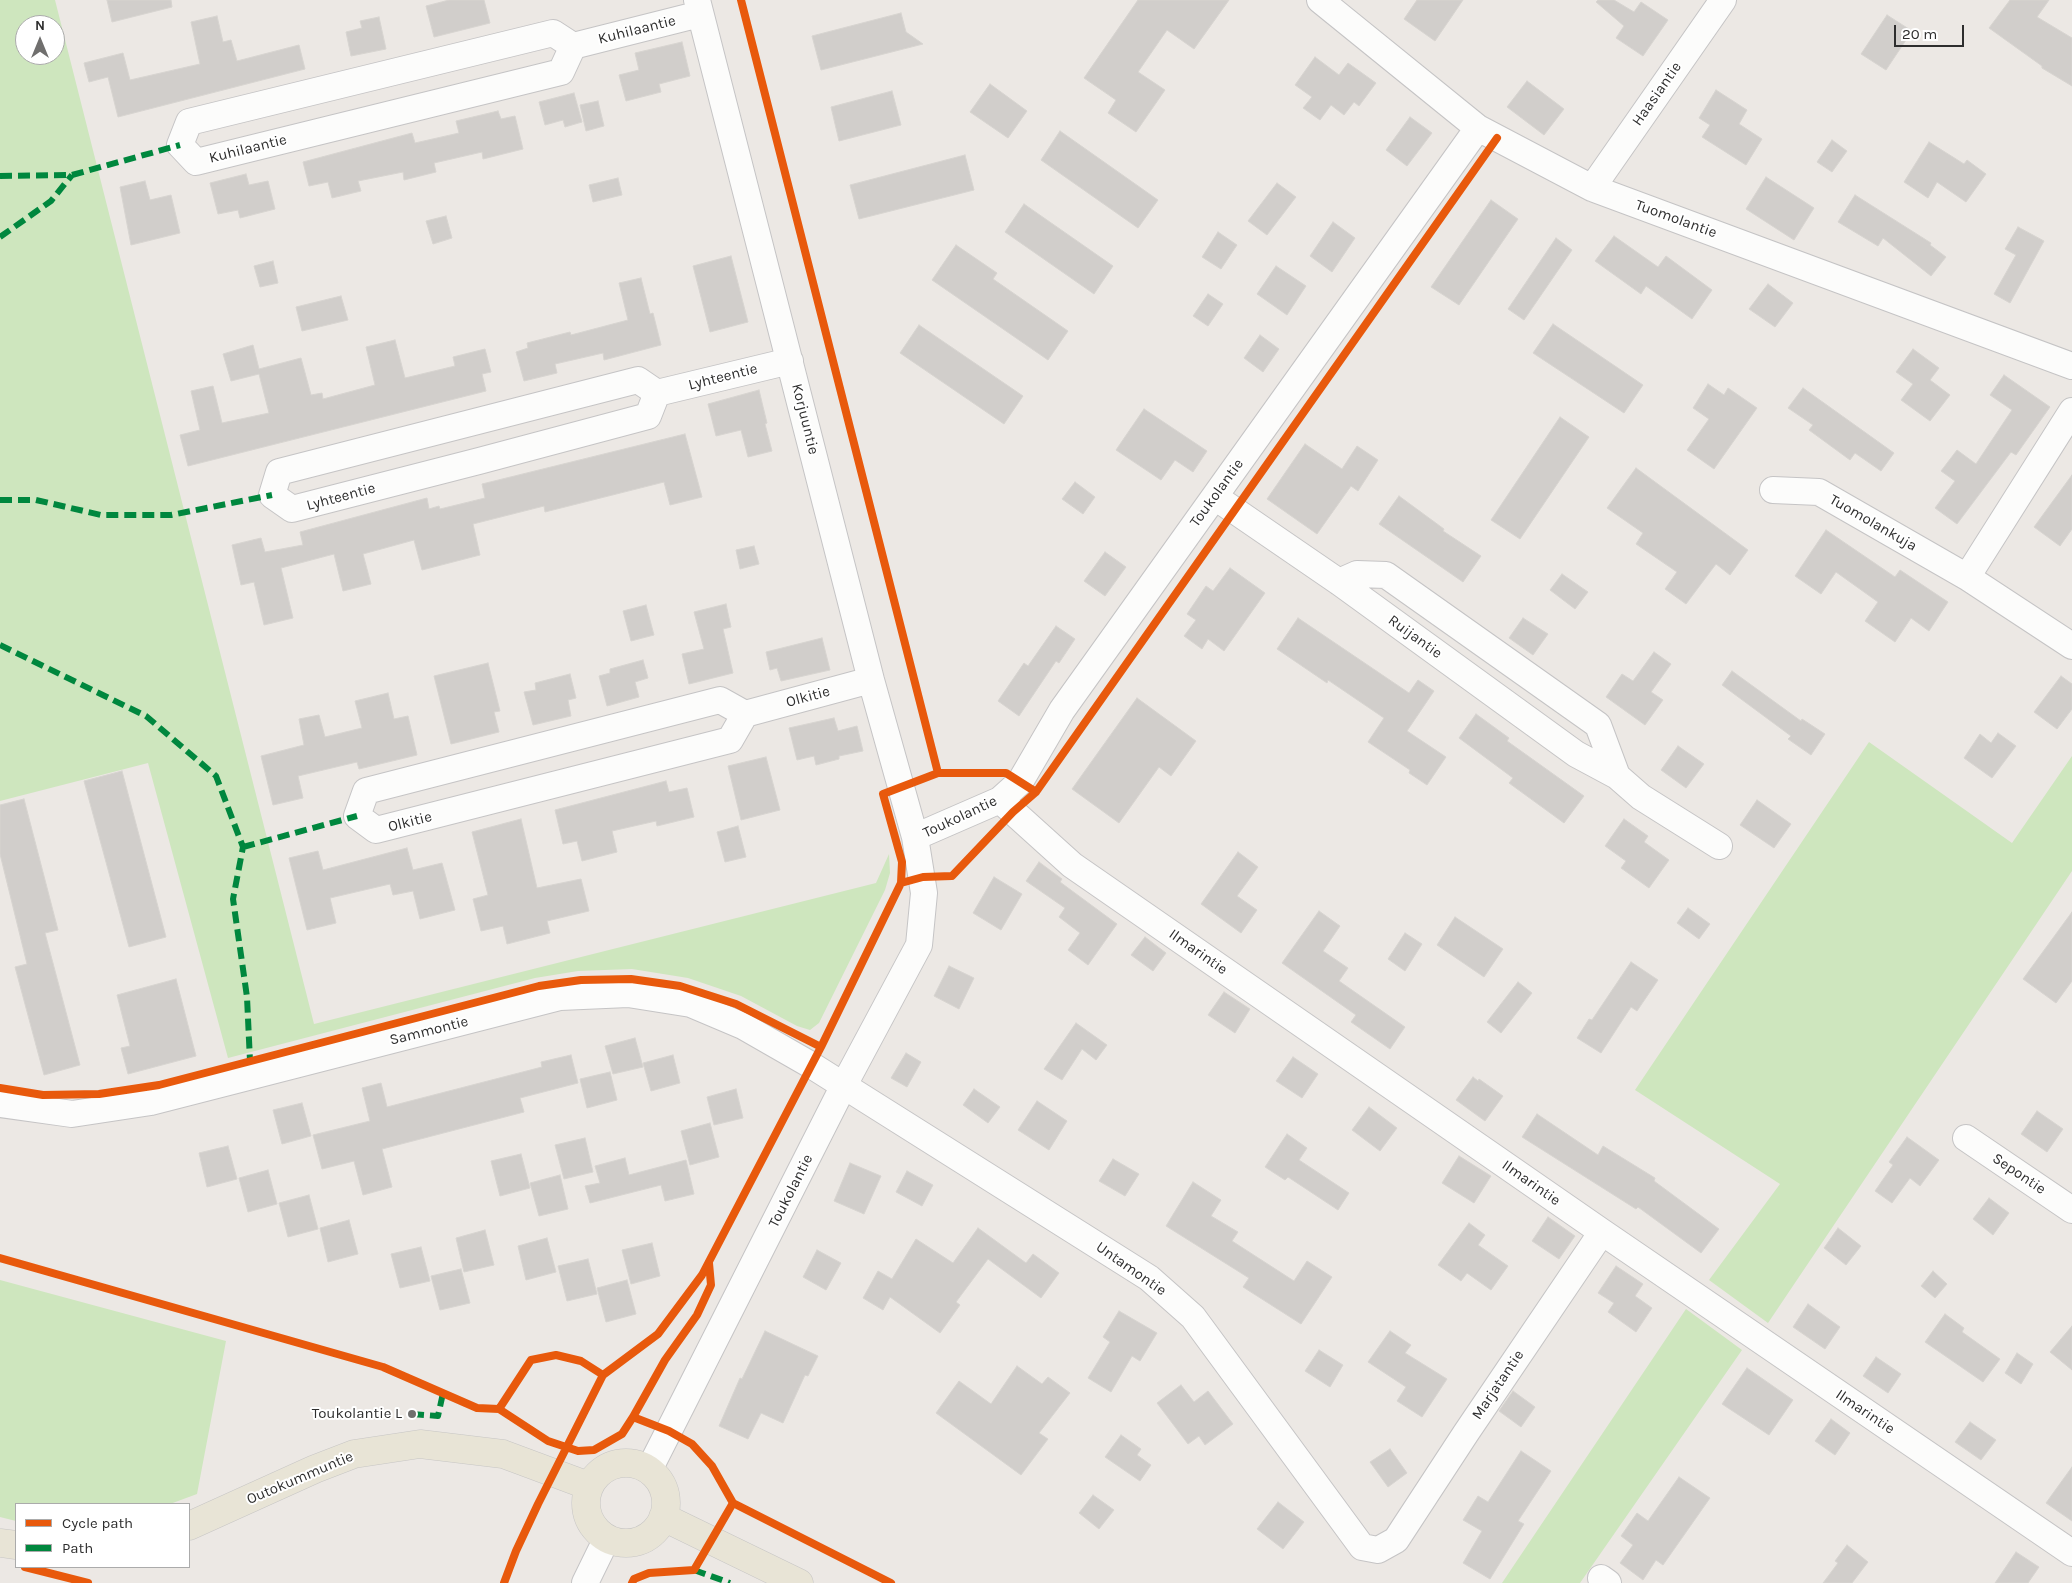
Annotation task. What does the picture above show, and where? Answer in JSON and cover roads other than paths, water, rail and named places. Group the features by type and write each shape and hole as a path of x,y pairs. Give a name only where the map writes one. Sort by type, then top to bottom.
{"main road":[{"name":"Outokummuntie","path":"190,1526 315,1469 354,1454 420,1444 502,1454 589,1486"},
{"path":"622,1463 636,1464 648,1470 658,1479 664,1491 666,1504 663,1517 656,1529 646,1537 634,1542 620,1542 607,1538 597,1531 590,1521 586,1510 586,1497 589,1486 597,1474 609,1466 622,1463"},
{"path":"663,1517 799,1583"},
{"path":"0,1542 15,1545"}],"street":[{"name":"Tuomolantie","path":"1320,0 1478,128 1592,188 2072,366"},
{"name":"Haasiantie","path":"1592,188 1723,0"},
{"name":"Kuhilaantie","path":"573,46 553,33 189,122 180,145 196,162 561,72 573,46 698,7"},
{"name":"Korjuuntie","path":"698,7 871,680 915,837"},
{"path":"385,74 395,113"},
{"name":"Toukolantie","path":"648,1470 844,1085 919,945 924,893 915,837 1000,800 1020,782 1062,710 1478,128"},
{"name":"Lyhteentie","path":"657,394 790,361"},
{"name":"Lyhteentie","path":"638,380 657,394 648,416 479,461 292,510 272,495 279,472 638,380"},
{"path":"1967,577 2072,411"},
{"path":"470,423 479,461"},
{"name":"Tuomolankuja","path":"1773,490 1819,492 1967,577 2072,646"},
{"name":"Ruijantie","path":"1215,496 1339,582 1576,754 1617,776"},
{"path":"1339,582 1357,574 1386,575 1598,725 1617,776 1641,798 1719,846"},
{"name":"Olkitie","path":"745,714 730,740 376,830 357,816 366,791 720,700 745,714 871,680"},
{"path":"554,743 564,782"},
{"name":"Ilmarintie","path":"1000,800 1072,865 1602,1232 2072,1553"},
{"name":"Sammontie","path":"0,1104 72,1114 151,1102 560,997 628,994 691,1004 734,1022 844,1085"},
{"name":"Untamontie","path":"844,1085 1149,1278 1193,1317 1362,1547 1378,1550 1396,1540"},
{"name":"Sepontie","path":"1966,1138 2072,1210"},
{"name":"Marjatantie","path":"1396,1540 1602,1232"},
{"path":"585,1583 607,1538"}],"place":[{"name":"Toukolantie L","path":"412,1414"}]}
